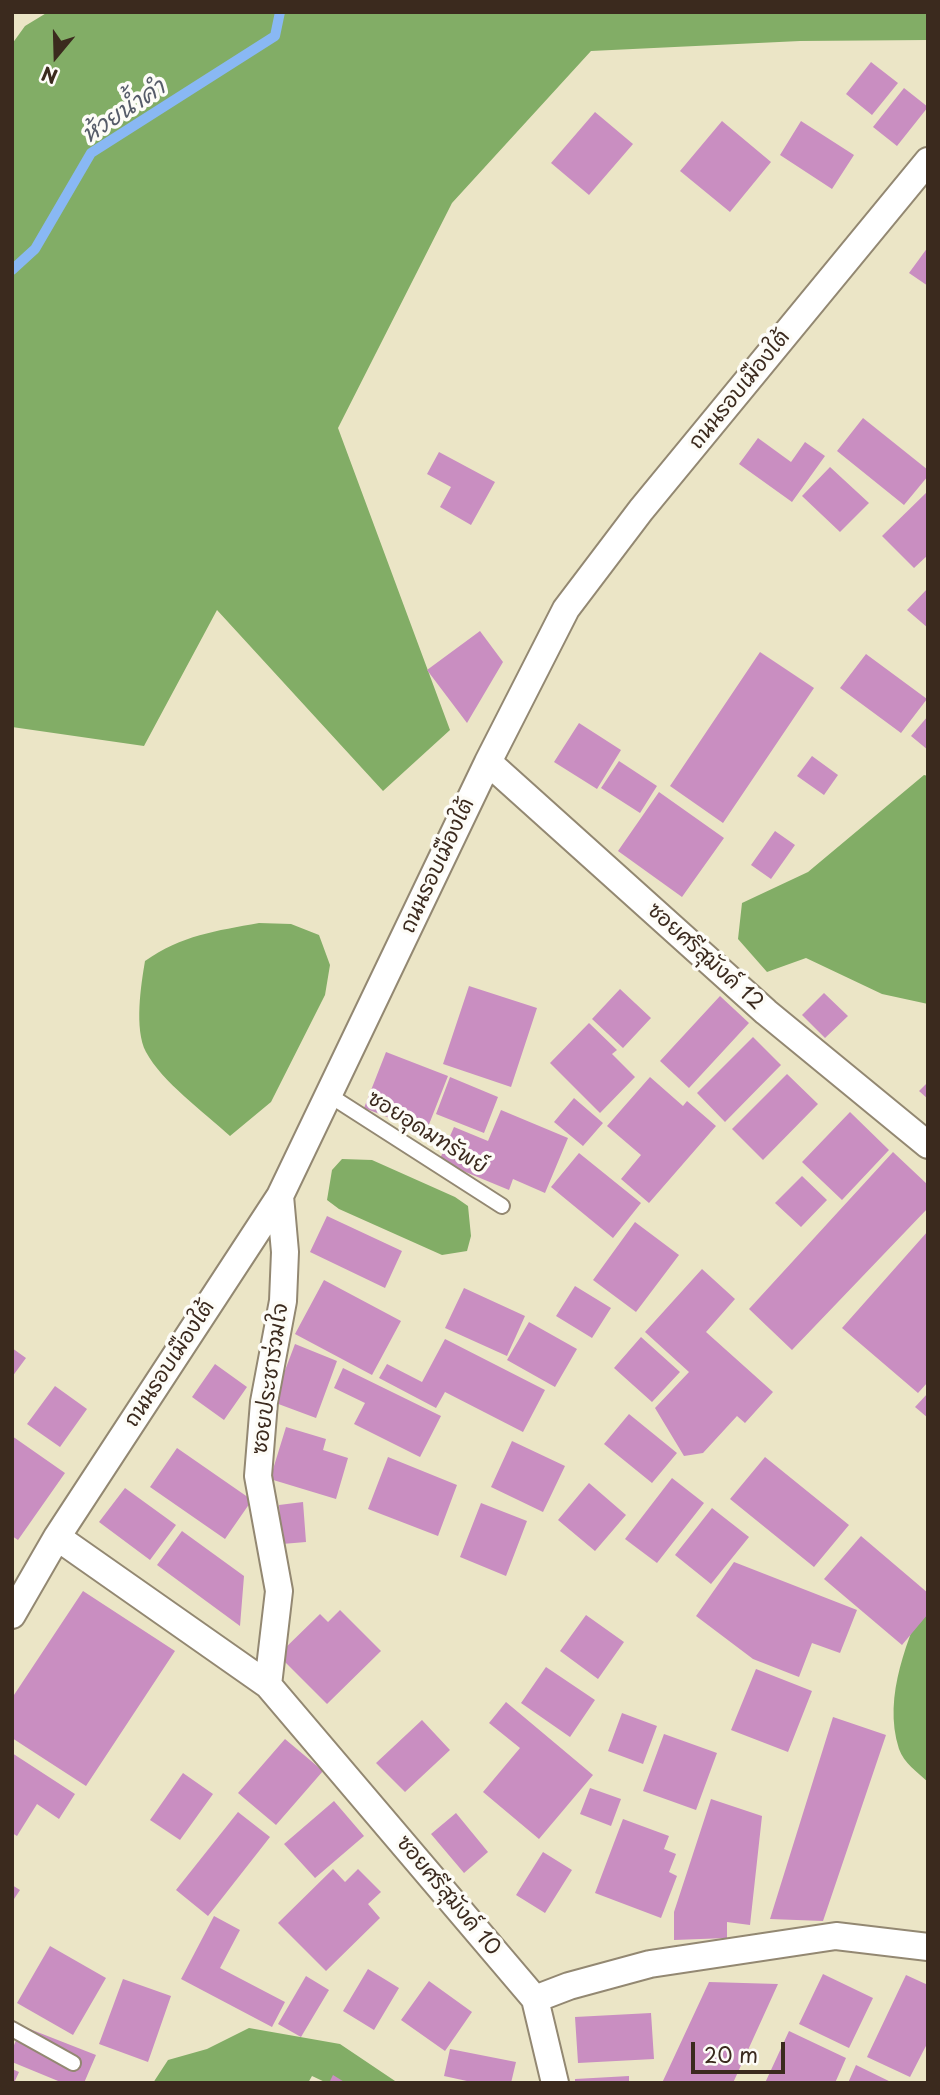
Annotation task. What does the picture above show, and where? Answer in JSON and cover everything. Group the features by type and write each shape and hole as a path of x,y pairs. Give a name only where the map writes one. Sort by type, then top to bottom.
{"street":[{"name":"ถนนรอบเมืองใต้","path":"12,1615 57,1537 280,1196 488,762 566,609 640,510 928,161"},
{"name":"ซอยศรีสุมังค์ 12","path":"488,762 766,1012 928,1145"},
{"name":"ซอยประชาร่วมใจ","path":"268,1685 279,1591 258,1476 264,1402 283,1301 285,1252 280,1196"},
{"name":"ซอยศรีสุมังค์ 10","path":"57,1537 268,1685 535,1999"},
{"path":"555,2083 535,1999 569,1986 650,1964 836,1936 928,1947"}],"lane":[{"name":"ซอยอุดมทรัพย์","path":"329,1095 502,1206"},
{"path":"12,2029 73,2063"}],"green space":[{"path":"48,12 928,12 928,40 800,41 591,51 452,203 338,428 450,730 383,791 217,610 144,746 12,727 12,44 25,26"},
{"path":"924,775 928,776 928,1004 882,994 806,958 767,972 738,939 742,903 808,872"},
{"path":"259,923 291,924 319,935 330,965 325,995 271,1102 230,1136 162,1074 146,1052 139,1019 142,982 145,961 172,945 200,935"},
{"path":"342,1159 372,1160 455,1197 468,1206 471,1236 467,1251 442,1255 339,1209 327,1200 332,1170"},
{"path":"928,1589 928,1782 901,1754 895,1729 894,1708 906,1647"},
{"path":"249,2028 340,2044 398,2083 327,2083 312,2076 308,2083 153,2083 168,2060 207,2049"}],"building":[{"path":"871,62 898,83 872,115 846,94"},
{"path":"904,88 928,107 897,146 873,127"},
{"path":"595,112 633,144 589,195 551,163"},
{"path":"722,121 771,162 730,212 680,171"},
{"path":"801,121 854,155 832,189 780,155"},
{"path":"928,247 928,286 909,273"},
{"path":"863,418 928,470 928,476 904,505 837,451"},
{"path":"758,438 791,462 805,442 825,456 792,502 739,464"},
{"path":"439,452 495,482 471,525 440,507 451,487 427,474"},
{"path":"830,467 869,503 840,532 802,496"},
{"path":"928,491 928,555 914,568 882,536"},
{"path":"928,588 928,628 907,610"},
{"path":"480,631 503,662 467,723 427,670"},
{"path":"760,652 814,688 723,823 670,786"},
{"path":"866,654 927,699 901,733 840,688"},
{"path":"928,716 928,750 911,736"},
{"path":"579,723 621,750 597,789 554,762"},
{"path":"812,756 838,775 824,795 797,776"},
{"path":"619,761 657,786 640,813 601,788"},
{"path":"659,792 724,838 682,897 618,851"},
{"path":"775,831 795,845 771,879 751,865"},
{"path":"469,986 537,1008 511,1087 443,1064"},
{"path":"620,989 651,1018 623,1048 592,1019"},
{"path":"824,993 848,1016 825,1038 802,1015"},
{"path":"720,996 749,1023 689,1088 660,1061"},
{"path":"589,1023 617,1050 612,1054 635,1077 600,1113 550,1063"},
{"path":"753,1037 781,1065 725,1122 697,1093"},
{"path":"386,1052 448,1076 426,1132 364,1108"},
{"path":"787,1074 818,1104 763,1160 732,1129"},
{"path":"450,1077 498,1097 484,1133 436,1114"},
{"path":"650,1077 683,1106 687,1101 716,1126 649,1203 621,1179 641,1155 607,1126"},
{"path":"928,1082 928,1099 919,1091"},
{"path":"574,1098 603,1123 583,1146 554,1122"},
{"path":"501,1110 568,1138 545,1193 513,1179 509,1190 439,1161 454,1127 488,1141"},
{"path":"850,1112 889,1150 842,1200 802,1162"},
{"path":"893,1152 928,1185 928,1208 792,1350 749,1309"},
{"path":"579,1153 641,1203 613,1238 551,1187"},
{"path":"802,1176 827,1200 801,1227 775,1203"},
{"path":"327,1216 402,1251 385,1288 310,1252"},
{"path":"635,1222 679,1255 636,1312 593,1280"},
{"path":"928,1231 928,1382 918,1393 842,1328"},
{"path":"702,1269 735,1299 706,1332 773,1392 745,1423 737,1416 703,1453 684,1456 655,1408 689,1372 645,1332"},
{"path":"324,1280 401,1321 372,1375 295,1334"},
{"path":"575,1286 611,1308 592,1338 556,1316"},
{"path":"464,1288 525,1316 507,1356 445,1328"},
{"path":"529,1322 577,1349 555,1387 507,1360"},
{"path":"641,1337 680,1372 652,1402 614,1368"},
{"path":"445,1339 545,1390 523,1432 445,1392 436,1408 379,1378 387,1364 422,1382"},
{"path":"295,1344 337,1361 316,1418 273,1402"},
{"path":"12,1348 26,1358 12,1377"},
{"path":"215,1364 247,1387 224,1420 192,1397"},
{"path":"343,1368 441,1416 420,1457 354,1424 365,1403 334,1388"},
{"path":"55,1386 87,1409 60,1447 27,1424"},
{"path":"928,1393 928,1418 915,1407"},
{"path":"629,1414 677,1453 652,1483 604,1444"},
{"path":"286,1427 326,1439 323,1450 348,1458 336,1499 270,1479"},
{"path":"12,1436 65,1473 18,1540 12,1536"},
{"path":"512,1441 565,1466 543,1512 491,1487"},
{"path":"177,1448 252,1500 225,1539 150,1487"},
{"path":"388,1457 457,1485 438,1536 368,1509"},
{"path":"765,1457 849,1525 814,1567 730,1499"},
{"path":"672,1478 704,1503 657,1563 625,1539"},
{"path":"589,1483 626,1515 595,1551 558,1520"},
{"path":"125,1488 176,1525 150,1560 99,1522"},
{"path":"303,1502 306,1542 282,1544 279,1505"},
{"path":"481,1503 527,1521 506,1576 460,1557"},
{"path":"712,1508 749,1537 711,1584 675,1555"},
{"path":"182,1531 244,1576 240,1626 157,1565"},
{"path":"861,1536 928,1593 928,1614 902,1645 824,1579"},
{"path":"734,1562 857,1610 840,1653 812,1643 799,1677 753,1659 696,1616"},
{"path":"83,1591 175,1651 86,1786 12,1738 12,1698"},
{"path":"340,1610 381,1651 327,1704 278,1655 320,1614 328,1622"},
{"path":"586,1615 624,1642 598,1679 560,1651"},
{"path":"546,1667 595,1700 570,1737 521,1703"},
{"path":"756,1669 812,1691 788,1752 731,1730"},
{"path":"506,1702 593,1775 539,1839 483,1792 520,1748 489,1723"},
{"path":"622,1713 657,1726 643,1764 608,1751"},
{"path":"833,1717 886,1735 823,1921 770,1919"},
{"path":"422,1720 450,1750 405,1792 376,1763"},
{"path":"664,1734 717,1753 696,1810 643,1791"},
{"path":"285,1739 323,1771 276,1825 238,1793"},
{"path":"12,1753 75,1794 59,1819 37,1804 17,1836 12,1833"},
{"path":"183,1773 213,1794 180,1840 150,1820"},
{"path":"590,1788 621,1799 611,1826 580,1814"},
{"path":"711,1799 762,1816 750,1925 727,1922 727,1938 674,1940 674,1912"},
{"path":"334,1801 364,1836 315,1878 284,1844"},
{"path":"238,1812 270,1837 208,1916 176,1890"},
{"path":"456,1813 488,1852 464,1873 431,1834"},
{"path":"623,1819 669,1836 664,1849 676,1854 669,1872 677,1876 661,1918 595,1893"},
{"path":"543,1852 572,1870 545,1913 516,1895"},
{"path":"333,1869 345,1882 358,1869 381,1892 368,1904 380,1918 326,1971 278,1923"},
{"path":"12,1885 20,1890 12,1902"},
{"path":"214,1916 240,1930 220,1968 285,2002 272,2027 181,1979"},
{"path":"50,1946 106,1978 73,2035 17,2003"},
{"path":"368,1969 399,1988 374,2030 343,2011"},
{"path":"823,1974 873,1998 849,2048 799,2024"},
{"path":"906,1975 928,1985 928,2042 910,2077 867,2057"},
{"path":"306,1976 329,1990 301,2037 278,2024"},
{"path":"123,1979 171,1996 148,2062 99,2044"},
{"path":"429,1981 472,2012 445,2051 401,2020"},
{"path":"709,1982 778,1984 733,2083 662,2083"},
{"path":"651,2013 654,2059 578,2063 575,2017"},
{"path":"22,2026 96,2055 84,2083 63,2083 12,2062 12,2050"},
{"path":"789,2031 846,2058 835,2083 765,2083"},
{"path":"450,2049 516,2062 511,2083 476,2083 444,2076"},
{"path":"856,2065 893,2083 848,2083"},
{"path":"12,2069 19,2072 14,2083 12,2083"},
{"path":"333,2075 346,2083 329,2083"},
{"path":"629,2076 629,2083 575,2083 575,2079"}],"waterway":[{"name":"ห้วยน้ำคำ","path":"12,270 35,249 91,153 275,36 280,12"}]}
